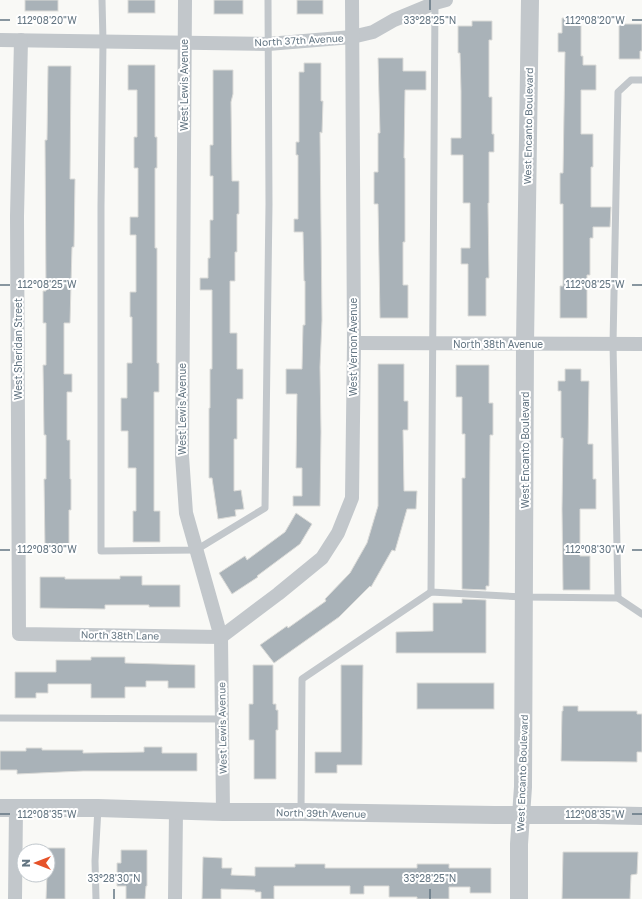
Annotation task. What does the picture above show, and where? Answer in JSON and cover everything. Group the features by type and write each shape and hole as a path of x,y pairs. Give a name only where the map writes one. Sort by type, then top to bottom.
{"street":[{"name":"West Lewis Avenue","path":"185,0 182,456 186,513 221,637 223,812"},
{"name":"West Vernon Avenue","path":"221,637 278,594 322,558 338,533 352,498 354,343 352,0"},
{"name":"West Encanto Boulevard","path":"519,899 519,844 523,787 525,344 530,0"},
{"name":"North 37th Avenue","path":"0,40 268,44 352,37 373,32 394,20 439,1"},
{"name":"West Sheridan Street","path":"19,634 17,216 20,40"},
{"name":"North 38th Avenue","path":"354,343 642,344"},
{"name":"North 38th Lane","path":"19,634 221,637"},
{"name":"North 39th Avenue","path":"8,808 98,808 223,812 642,816"},
{"path":"8,808 15,899"},
{"path":"175,899 176,811"}],"lane":[{"path":"102,0 104,41 101,222 101,551 196,550 265,508 269,204 268,0"},
{"path":"431,592 433,344 439,1"},
{"path":"618,598 613,344 618,92 631,80 642,80"},
{"path":"301,812 302,679 431,592 524,597 618,598 642,614"},
{"path":"0,718 222,719"},
{"path":"96,899 95,861 98,808"}],"building":[{"path":"25,0 58,0 58,11 25,11"},
{"path":"128,0 155,0 155,13 128,13"},
{"path":"214,0 243,0 243,14 214,14"},
{"path":"297,0 323,0 323,14 297,14"},
{"path":"562,18 581,18 581,56 583,56 583,65 596,65 596,90 581,90 581,134 593,134 591,207 611,207 610,227 593,227 593,238 590,238 590,275 587,275 587,318 560,318 560,286 563,286 563,204 560,204 560,173 563,173 565,52 558,52 558,33 562,33"},
{"path":"472,21 492,21 492,40 489,40 489,97 492,97 492,134 494,134 494,152 489,152 489,278 486,278 486,316 468,316 468,264 461,264 461,248 470,248 470,203 463,203 463,155 451,155 451,138 461,138 460,53 458,53 458,26 472,26"},
{"path":"619,24 642,24 642,51 640,51 640,59 619,59"},
{"path":"378,58 403,58 403,71 426,71 426,90 405,90 405,242 403,242 403,285 408,285 408,318 380,318 378,204 374,204 374,172 378,172 378,133 380,133"},
{"path":"304,63 321,63 321,101 323,101 322,133 320,132 322,320 320,367 320,506 293,506 293,496 302,496 302,468 296,468 297,394 286,394 286,369 302,369 303,325 305,325 303,232 294,232 294,219 298,219 298,155 296,155 296,142 299,142 299,72 304,72"},
{"path":"128,65 155,65 155,137 157,137 157,168 155,168 155,248 157,248 157,363 159,363 159,392 154,392 154,511 160,511 160,542 133,542 133,511 136,511 136,468 128,468 128,431 121,431 121,398 127,398 127,363 132,363 132,317 130,317 130,292 136,292 136,235 130,235 130,217 138,217 138,168 134,168 134,137 137,137 137,90 128,90"},
{"path":"48,66 71,66 70,179 75,179 74,247 72,247 70,323 64,323 64,374 72,374 72,392 67,392 67,440 70,440 71,479 69,548 45,548 44,479 46,479 46,435 44,435 43,365 46,365 46,323 43,323 43,291 46,291 45,140 47,140"},
{"path":"213,70 233,70 233,94 231,102 232,181 239,181 239,214 237,214 235,281 230,281 230,333 237,333 237,369 243,369 243,399 237,399 237,439 234,439 234,491 241,490 244,509 235,510 236,516 218,519 212,478 209,478 210,369 212,369 212,290 200,290 200,278 208,278 208,258 210,258 210,220 213,220 213,176 210,176 210,145 213,145"},
{"path":"378,364 404,364 404,401 408,401 408,430 403,430 404,491 417,491 416,509 407,509 395,551 392,550 371,587 370,586 339,617 274,663 260,645 287,626 288,628 326,601 325,599 350,573 367,543 378,506"},
{"path":"456,365 489,365 489,403 493,403 493,435 490,435 489,586 486,586 486,590 462,589 462,478 465,478 465,434 462,434 462,397 456,397"},
{"path":"565,369 581,369 581,381 589,381 588,444 593,444 593,479 596,479 596,509 580,509 580,556 590,556 590,590 563,590 563,438 561,438 561,391 558,391 558,381 565,381"},
{"path":"296,513 312,524 300,544 257,576 258,577 232,594 219,573 245,556 247,560 285,532"},
{"path":"120,576 142,576 142,585 180,585 180,607 105,605 105,609 40,608 40,577 65,577 65,579 120,579"},
{"path":"462,599 486,600 486,653 396,653 396,632 433,631 433,603 462,603"},
{"path":"91,657 125,657 125,663 195,665 195,688 168,688 168,681 146,681 146,687 125,687 125,698 91,698 91,684 48,684 48,693 36,693 36,698 15,698 15,672 56,672 56,660 91,660"},
{"path":"253,665 273,665 273,704 276,704 276,710 278,710 278,730 276,730 276,779 254,779 254,740 249,740 249,704 253,704"},
{"path":"341,665 363,665 362,765 337,765 337,773 315,773 315,752 341,752"},
{"path":"417,683 494,683 494,709 417,709"},
{"path":"563,706 578,706 578,711 637,711 637,714 642,714 642,752 637,752 637,762 561,761"},
{"path":"144,747 162,747 162,753 197,753 197,771 83,771 17,774 17,770 0,770 0,751 26,751 26,748 42,748 42,750 83,750 83,753 144,752"},
{"path":"56,848 65,848 65,899 46,899 47,883 56,883"},
{"path":"121,850 147,850 147,886 145,899 126,899 126,886 117,886 117,863 121,863"},
{"path":"563,852 638,852 637,874 631,875 630,899 562,899"},
{"path":"203,857 222,858 222,868 232,868 231,875 255,876 255,867 295,867 295,864 325,864 325,868 417,868 417,864 449,864 449,868 491,868 491,893 470,893 470,887 449,887 449,899 417,899 417,897 389,897 389,886 364,886 364,894 350,894 350,886 274,886 274,899 261,899 261,892 255,892 255,890 221,889 221,899 202,899"}]}
